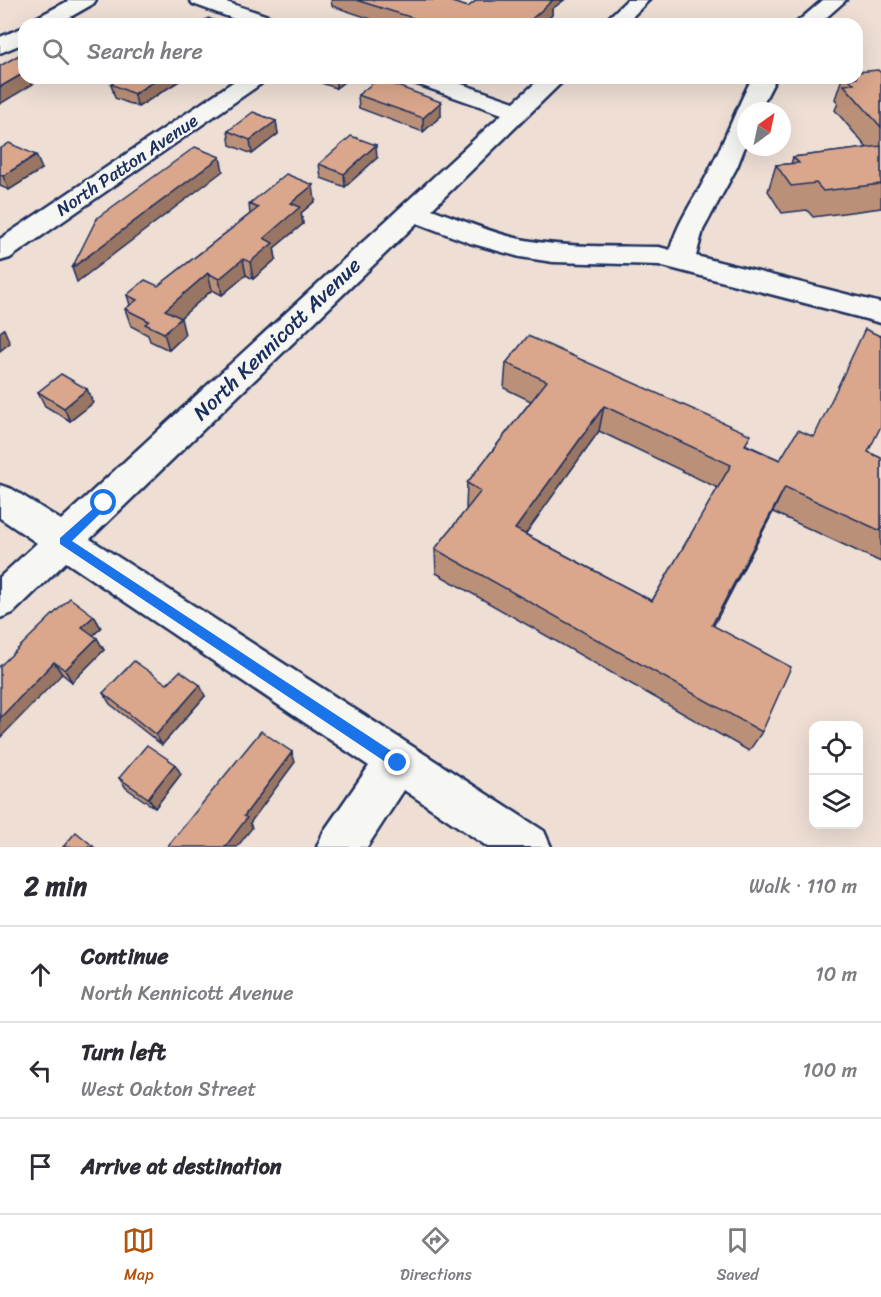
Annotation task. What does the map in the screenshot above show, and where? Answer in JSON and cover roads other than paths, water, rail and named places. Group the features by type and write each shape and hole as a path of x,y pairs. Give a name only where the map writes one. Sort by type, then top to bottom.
{"street":[{"path":"53,18 86,0"},
{"path":"200,0 251,18"},
{"path":"620,18 639,0"},
{"path":"814,18 836,0"},
{"path":"0,46 18,36"},
{"name":"North Patton Avenue","path":"0,252 245,84"},
{"path":"439,84 517,111"},
{"name":"North Kennicott Avenue","path":"0,601 547,84"},
{"path":"751,102 761,84"},
{"path":"681,261 689,230 724,167 737,134"},
{"path":"412,211 480,237 520,248 553,253 642,255 681,261 881,313"},
{"path":"0,499 528,847"},
{"path":"340,847 398,763"}]}
